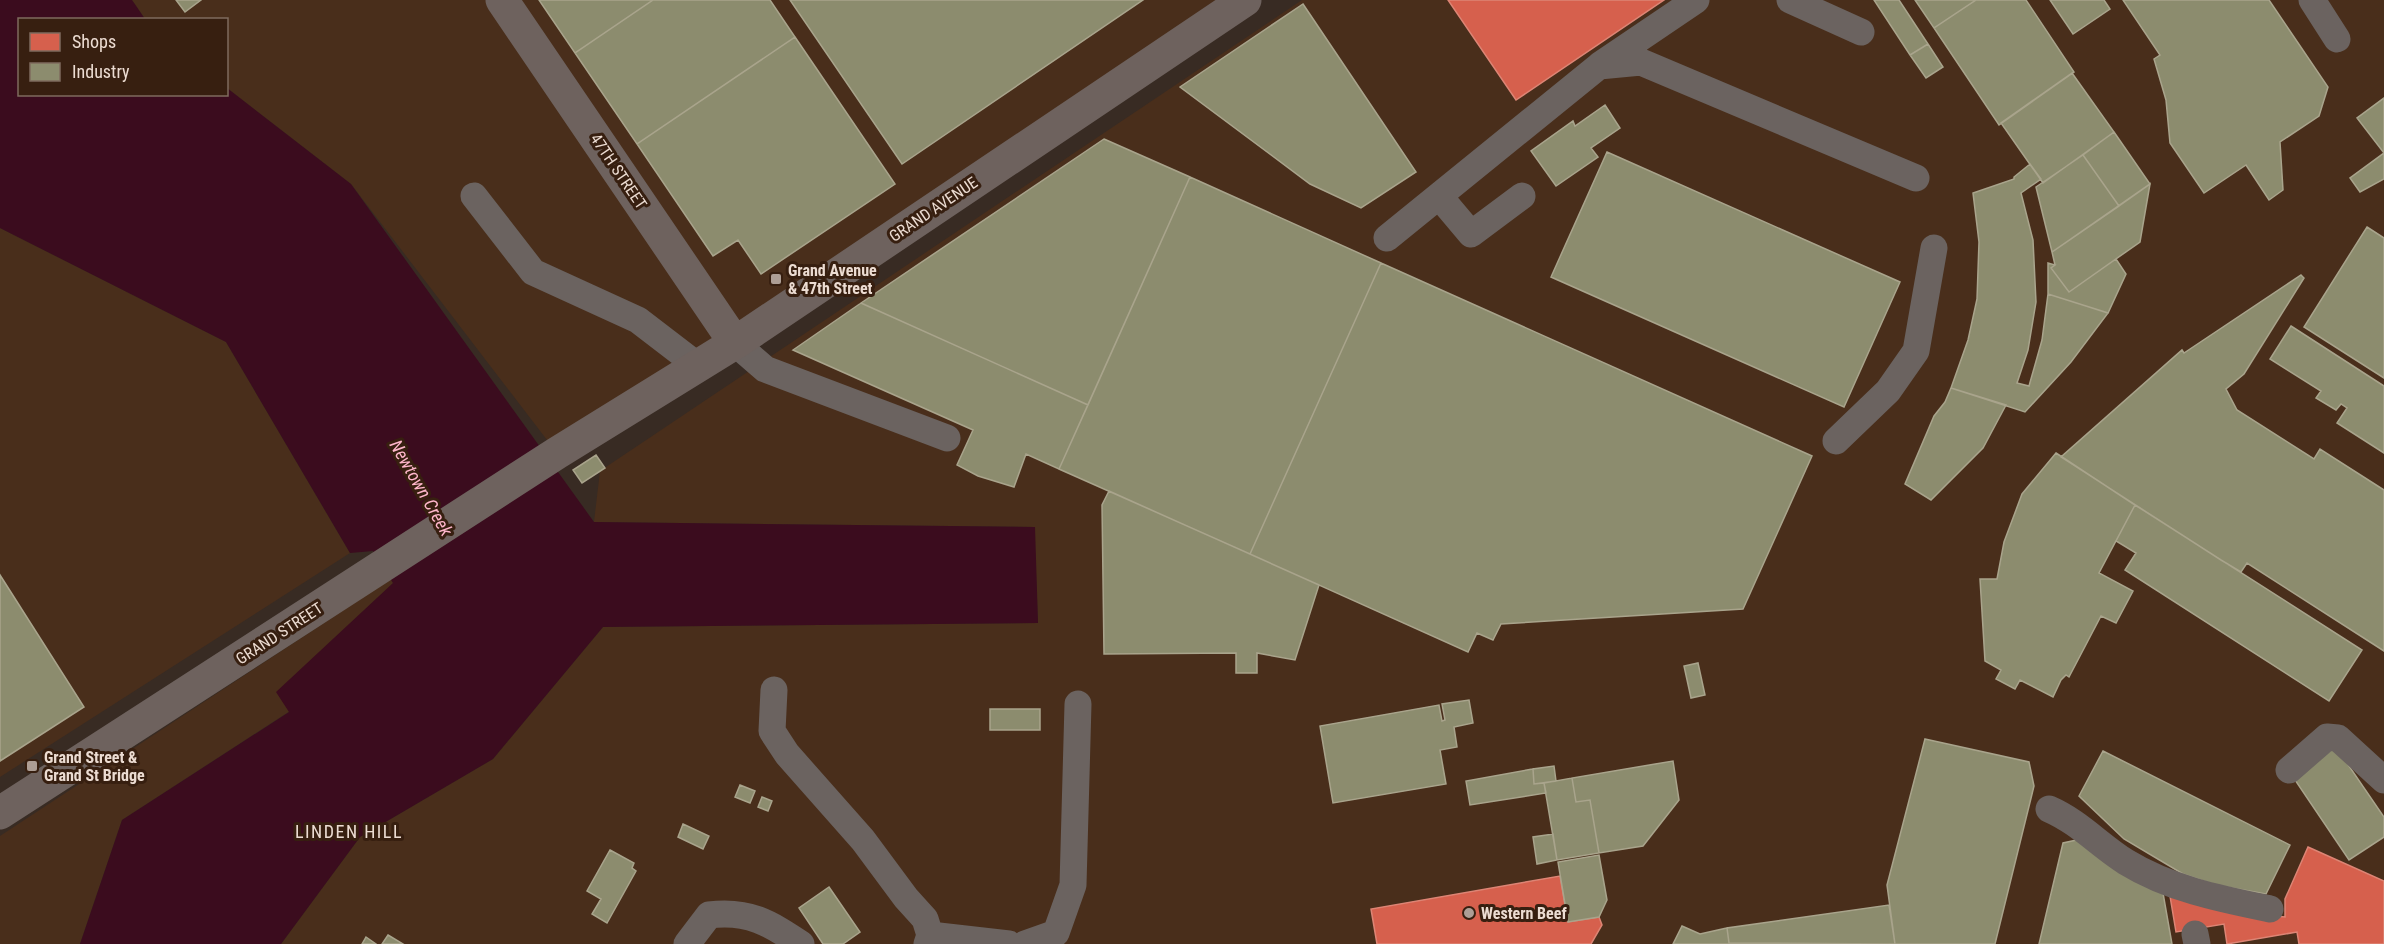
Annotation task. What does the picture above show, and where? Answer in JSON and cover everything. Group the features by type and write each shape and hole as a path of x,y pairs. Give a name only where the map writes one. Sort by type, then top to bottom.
{"main road":[{"name":"47TH STREET","path":"502,0 735,343"},
{"name":"GRAND AVENUE","path":"557,453 735,343 1238,2"},
{"name":"GRAND STREET","path":"0,813 557,453"}],"lane":[{"path":"1387,238 1599,66 1696,0"},
{"path":"1790,0 1861,32"},
{"path":"2312,0 2337,39"},
{"path":"1599,66 1641,62 1916,178"},
{"path":"474,196 533,272 638,320 698,366"},
{"path":"1439,196 1471,234 1522,196"},
{"path":"1836,441 1888,391 1916,351 1935,248"},
{"path":"735,343 765,369 947,438"},
{"path":"774,690 772,731 787,753 863,840 906,898 925,919 929,940 1010,944"},
{"path":"1025,944 1056,933 1073,885 1078,704"},
{"path":"2289,770 2327,737 2338,738 2384,780"},
{"path":"2049,809 2076,823 2125,861 2172,884 2219,899 2270,909"},
{"path":"687,944 709,915 733,912 770,924 801,944"}],"shaded area":[{"path":"132,0 1242,0 557,453 351,184 228,89 228,18 144,18"},
{"path":"1302,0 2384,0 2384,944 281,944 360,837 493,759 603,627 1038,623 1034,527 594,522 600,471"},
{"path":"0,228 226,342 350,553 0,777"},
{"path":"391,579 393,583 290,711 122,820 80,944 0,944 0,836"}],"water":[{"name":"Newtown Creek","path":"0,0 132,0 144,18 18,18 18,96 228,96 228,89 351,184 594,522 1035,527 1038,623 603,627 493,759 360,837 281,944 80,944 122,820 289,712 276,692 393,583 373,551 350,553 226,342 0,228"}],"building: Shops":[{"path":"1448,0 1664,0 1516,100"},
{"path":"2308,847 2384,881 2384,944 2299,944 2297,932 2227,944 2224,924 2176,932 2170,896 2235,912 2285,917 2285,899"},
{"name":"Western Beef","path":"1560,876 1568,922 1599,917 1602,925 1591,944 1377,944 1371,909"}],"building: Industry":[{"path":"176,0 201,0 185,12"},
{"path":"539,0 653,0 575,53"},
{"path":"653,0 770,0 795,37 637,144 575,53"},
{"path":"790,0 1143,0 902,164"},
{"path":"1874,0 1899,0 1928,44 1910,55"},
{"path":"1915,0 1976,0 1934,28"},
{"path":"1976,0 2026,0 2074,72 1999,125 1934,28"},
{"path":"2050,0 2104,0 2110,9 2073,34"},
{"path":"2123,0 2269,0 2328,87 2319,116 2280,142 2283,190 2269,200 2246,165 2204,193 2170,143 2166,100 2154,59 2160,55"},
{"path":"1303,4 1416,172 1361,208 1310,184 1180,87"},
{"path":"795,37 895,184 761,274 738,240 713,256 637,144"},
{"path":"1928,44 1943,67 1926,78 1910,55"},
{"path":"2072,73 2114,132 2043,183 2001,123"},
{"path":"2384,98 2384,153 2357,118"},
{"path":"1605,105 1620,128 1591,148 1598,157 1556,186 1531,151 1573,121 1575,126"},
{"path":"2114,132 2150,184 2119,206 2083,155"},
{"path":"1104,139 1190,177 1088,405 861,303"},
{"path":"1607,152 1900,282 1844,407 1551,277"},
{"path":"2384,153 2384,179 2360,192 2350,178"},
{"path":"2083,155 2119,206 2052,252 2036,187"},
{"path":"2030,164 2041,179 2021,193 2033,240 2036,302 2028,350 2017,383 2029,386 2042,340 2048,294 2108,313 2071,362 2025,412 1951,388 1968,340 1977,299 1979,242 1973,193 2014,179"},
{"path":"1190,177 1381,263 1250,554 1059,469"},
{"path":"2150,184 2140,242 2069,292 2051,268 2055,265 2052,252"},
{"path":"2367,227 2384,238 2384,378 2304,327"},
{"path":"2116,259 2126,274 2108,313 2048,294 2048,263 2055,265 2051,268 2069,292"},
{"path":"1381,263 1812,456 1743,609 1501,624 1493,640 1477,633 1468,652 1250,554"},
{"path":"2301,275 2304,278 2244,374 2226,389 2237,410 2314,459 2320,449 2384,490 2384,651 2247,563 2241,572 2221,560 2061,457 2182,350 2184,353"},
{"path":"861,303 1088,405 1059,469 1026,454 1014,487 978,476 957,465 973,430 793,350"},
{"path":"2291,326 2384,386 2384,453 2337,423 2347,408 2341,404 2336,410 2316,398 2321,391 2270,359"},
{"path":"1951,388 2006,405 1983,448 1931,500 1905,484 1934,416 1945,402"},
{"path":"2056,453 2135,505 2099,573 2133,591 2116,623 2101,616 2069,677 2066,675 2061,680 2053,697 2020,680 2015,689 1996,679 2001,670 1985,661 1980,579 1997,579 2004,542 2022,494"},
{"path":"596,455 605,468 582,483 573,470"},
{"path":"1109,491 1319,585 1295,660 1257,653 1257,673 1236,673 1236,653 1104,654 1102,505"},
{"path":"2135,505 2362,650 2329,701 2125,570 2136,553 2116,541"},
{"path":"0,575 84,707 0,761"},
{"path":"1698,663 1705,695 1691,698 1684,666"},
{"path":"1469,700 1473,723 1454,727 1457,747 1440,750 1446,784 1333,803 1320,726 1439,705 1442,721 1445,720 1442,704"},
{"path":"990,709 1040,709 1040,730 990,730"},
{"path":"1925,739 2029,762 2034,786 1995,944 1895,944 1887,885"},
{"path":"2336,747 2384,817 2384,837 2349,860 2293,777"},
{"path":"2103,751 2290,845 2266,894 2215,885 2183,874 2124,839 2079,796"},
{"path":"1673,761 1679,800 1643,846 1599,853 1590,800 1576,802 1572,778"},
{"path":"1554,766 1556,781 1534,784 1533,769"},
{"path":"1533,769 1534,784 1544,783 1546,793 1470,805 1466,781"},
{"path":"1572,778 1576,802 1590,800 1599,853 1557,860 1544,783"},
{"path":"740,785 755,791 750,803 735,797"},
{"path":"762,797 772,801 768,811 758,807"},
{"path":"683,824 709,836 703,849 678,837"},
{"path":"1553,834 1557,860 1537,864 1533,837"},
{"path":"2081,839 2163,893 2172,944 2039,944 2063,843"},
{"path":"610,850 634,863 632,868 636,871 607,923 592,914 601,899 587,891"},
{"path":"1599,855 1607,900 1599,917 1568,922 1558,862"},
{"path":"829,887 860,932 843,944 823,944 799,908"},
{"path":"1889,905 1895,944 1729,943 1727,928"},
{"path":"1682,926 1700,934 1727,928 1729,943 1737,944 1673,944"},
{"path":"388,935 403,944 382,944"},
{"path":"366,937 376,944 362,944"}],"place":[{"name":"Grand Avenue & 47th Street","path":"776,279"},
{"name":"Grand Street & Grand St Bridge","path":"32,766"},
{"name":"Western Beef","path":"1469,913"}],"district":[{"name":"LINDEN HILL","path":"349,832"}]}
